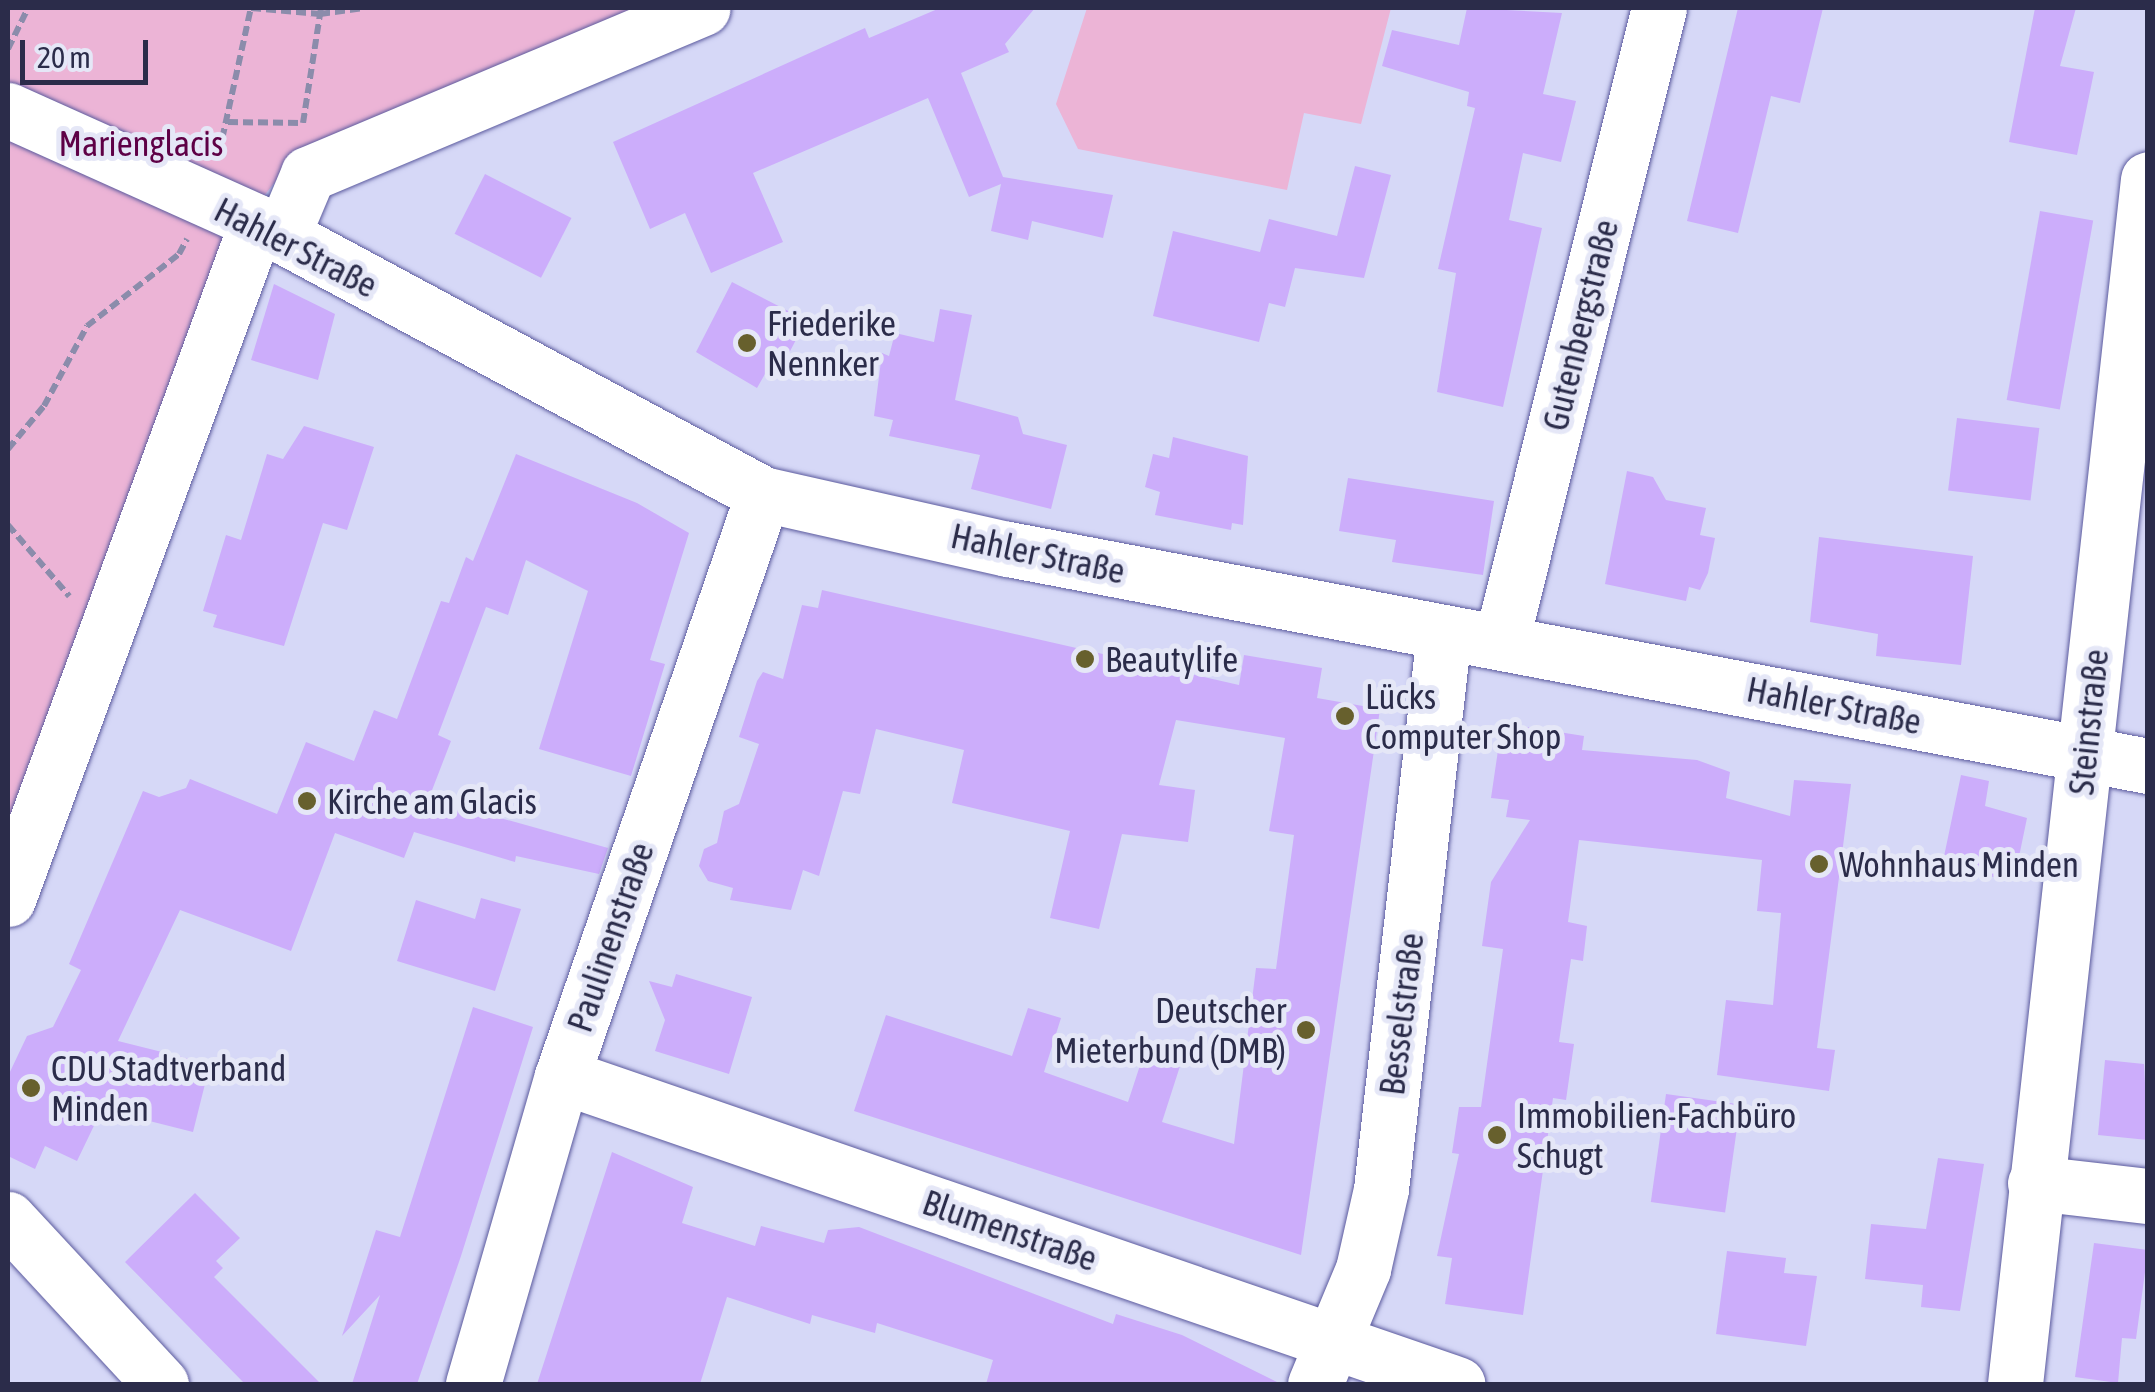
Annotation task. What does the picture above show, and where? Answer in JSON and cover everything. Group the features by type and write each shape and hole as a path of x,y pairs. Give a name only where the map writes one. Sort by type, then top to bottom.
{"street":[{"path":"8,899 105,637 306,148 702,8"},
{"name":"Gutenbergstraße","path":"1501,642 1659,8"},
{"name":"Hahler Straße","path":"8,110 270,229 763,494 1444,633 2148,766"},
{"name":"Steinstraße","path":"2015,1384 2148,178"},
{"name":"Paulinenstraße","path":"473,1384 562,1076 763,494"},
{"name":"Besselstraße","path":"1326,1364 1381,1190 1444,633"},
{"name":"Blumenstraße","path":"562,1076 1326,1364 1457,1384"},
{"path":"2035,1183 2148,1196"},
{"path":"8,1220 161,1384"}],"path":[{"path":"8,49 28,8"},
{"path":"8,449 44,406 87,326 179,254 206,201 228,122 251,8 364,8"},
{"path":"228,122 306,148 321,11"},
{"path":"8,526 105,637"}],"green space":[{"name":"Marienglacis","path":"8,8 684,8 294,158 264,196 8,846"},
{"path":"1087,8 1391,8 1361,124 1304,113 1287,190 1078,149 1056,104"}],"building":[{"path":"940,8 1035,8 1005,44 1009,52 961,73 1003,177 1113,195 1103,238 1032,221 1028,240 991,231 1001,184 969,197 928,98 753,173 783,242 711,273 685,213 650,229 613,142 865,28 869,38"},
{"path":"1467,8 1562,13 1543,94 1576,101 1561,162 1523,153 1509,220 1542,228 1503,407 1437,392 1456,273 1438,269 1475,108 1467,106 1469,92 1382,66 1392,30 1459,45"},
{"path":"1738,8 1823,8 1800,103 1771,96 1738,233 1687,221"},
{"path":"2035,8 2076,8 2060,66 2094,72 2077,155 2009,142"},
{"path":"1355,166 1391,175 1364,278 1295,268 1285,307 1269,303 1259,342 1153,316 1173,231 1260,252 1269,219 1337,236"},
{"path":"485,174 571,218 541,278 455,234"},
{"path":"2040,211 2093,220 2060,409 2007,400"},
{"name":"Friederike Nennker","path":"732,282 796,315 788,329 799,334 775,380 765,374 757,388 696,352"},
{"path":"274,284 335,314 318,380 251,360"},
{"path":"940,309 972,315 955,400 1018,417 1023,434 1067,445 1051,509 971,489 980,455 889,436 893,420 874,416 882,353 889,356 895,333 934,342"},
{"path":"1957,418 2039,428 2030,501 1948,490"},
{"path":"304,426 374,447 347,530 323,523 284,646 213,627 217,615 203,611 226,535 241,540 267,454 283,459"},
{"path":"1173,437 1248,456 1243,525 1232,523 1231,530 1155,515 1160,492 1145,487 1153,454 1169,458"},
{"path":"516,454 637,503 689,533 650,660 665,664 631,776 539,749 588,591 526,560 508,615 486,607 438,735 451,741 429,798 608,848 599,874 516,856 515,862 414,832 404,858 335,833 291,951 180,910 118,1041 210,1064 193,1132 102,1109 77,1161 45,1146 35,1169 8,1156 8,1076 27,1036 53,1027 81,970 69,964 143,791 159,797 186,788 190,779 277,814 306,742 354,761 374,710 397,719 441,601 449,603 466,557 473,561"},
{"path":"1627,471 1653,477 1666,500 1706,508 1700,535 1715,538 1708,573 1700,590 1689,587 1686,601 1605,584"},
{"path":"1348,478 1494,501 1483,575 1392,562 1396,540 1339,531"},
{"path":"1819,537 1973,556 1961,665 1876,656 1878,634 1810,622"},
{"path":"822,590 1239,685 1244,655 1322,668 1317,698 1380,709 1301,1255 854,1111 886,1015 1012,1056 1028,1008 1061,1018 1044,1072 1128,1102 1146,1047 1181,1063 1162,1122 1234,1144 1256,968 1276,969 1294,835 1269,831 1285,738 1176,720 1159,785 1195,790 1188,842 1122,834 1099,929 1050,918 1070,831 952,803 964,750 876,729 860,794 843,791 819,876 803,870 791,910 730,900 733,888 708,881 699,866 704,849 717,843 724,811 739,804 759,744 739,737 757,681 763,672 783,679 802,605 818,608"},
{"path":"1502,723 1584,736 1582,750 1697,760 1730,772 1726,798 1790,816 1794,780 1851,784 1817,1048 1835,1050 1829,1091 1717,1075 1726,1000 1773,1005 1781,913 1757,911 1762,860 1579,840 1568,922 1587,926 1583,961 1571,959 1559,1042 1574,1044 1566,1100 1553,1098 1523,1315 1445,1304 1452,1258 1437,1256 1459,1154 1452,1153 1459,1107 1481,1107 1503,949 1482,946 1491,882 1530,820 1506,817 1509,800 1491,798"},
{"path":"1961,775 1989,781 1985,806 2027,818 2014,881 1973,873 1972,880 1942,866"},
{"path":"481,898 521,909 495,991 397,961 416,900 475,919"},
{"path":"676,974 752,997 729,1074 655,1051 665,1020 649,981 672,987"},
{"path":"473,1007 533,1027 461,1256 417,1384 352,1384 380,1295 342,1336 376,1230 400,1237"},
{"path":"2105,1060 2144,1064 2148,1140 2098,1135"},
{"path":"1666,1094 1740,1104 1725,1212 1651,1202"},
{"path":"612,1152 693,1187 682,1223 755,1246 761,1226 824,1243 828,1230 859,1227 1113,1324 1116,1314 1182,1335 1281,1384 986,1384 993,1360 877,1323 875,1333 812,1315 810,1324 727,1297 700,1384 537,1384"},
{"path":"1938,1158 1984,1164 1960,1311 1921,1307 1923,1285 1865,1279 1871,1224 1926,1229"},
{"path":"195,1193 240,1238 216,1261 223,1268 214,1277 321,1384 245,1384 125,1262"},
{"path":"2094,1243 2148,1250 2136,1339 2122,1338 2118,1383 2075,1377"},
{"path":"1727,1251 1786,1258 1784,1273 1817,1276 1806,1346 1716,1334"}],"place":[{"name":"Friederike Nennker","path":"747,343"},
{"name":"Beautylife","path":"1085,659"},
{"name":"Lücks Computer Shop","path":"1345,716"},
{"name":"Kirche am Glacis","path":"307,801"},
{"name":"Wohnhaus Minden","path":"1819,864"},
{"name":"Deutscher Mieterbund (DMB)","path":"1306,1030"},
{"name":"CDU Stadtverband Minden","path":"31,1088"},
{"name":"Immobilien-Fachbüro Schugt","path":"1497,1135"}]}
